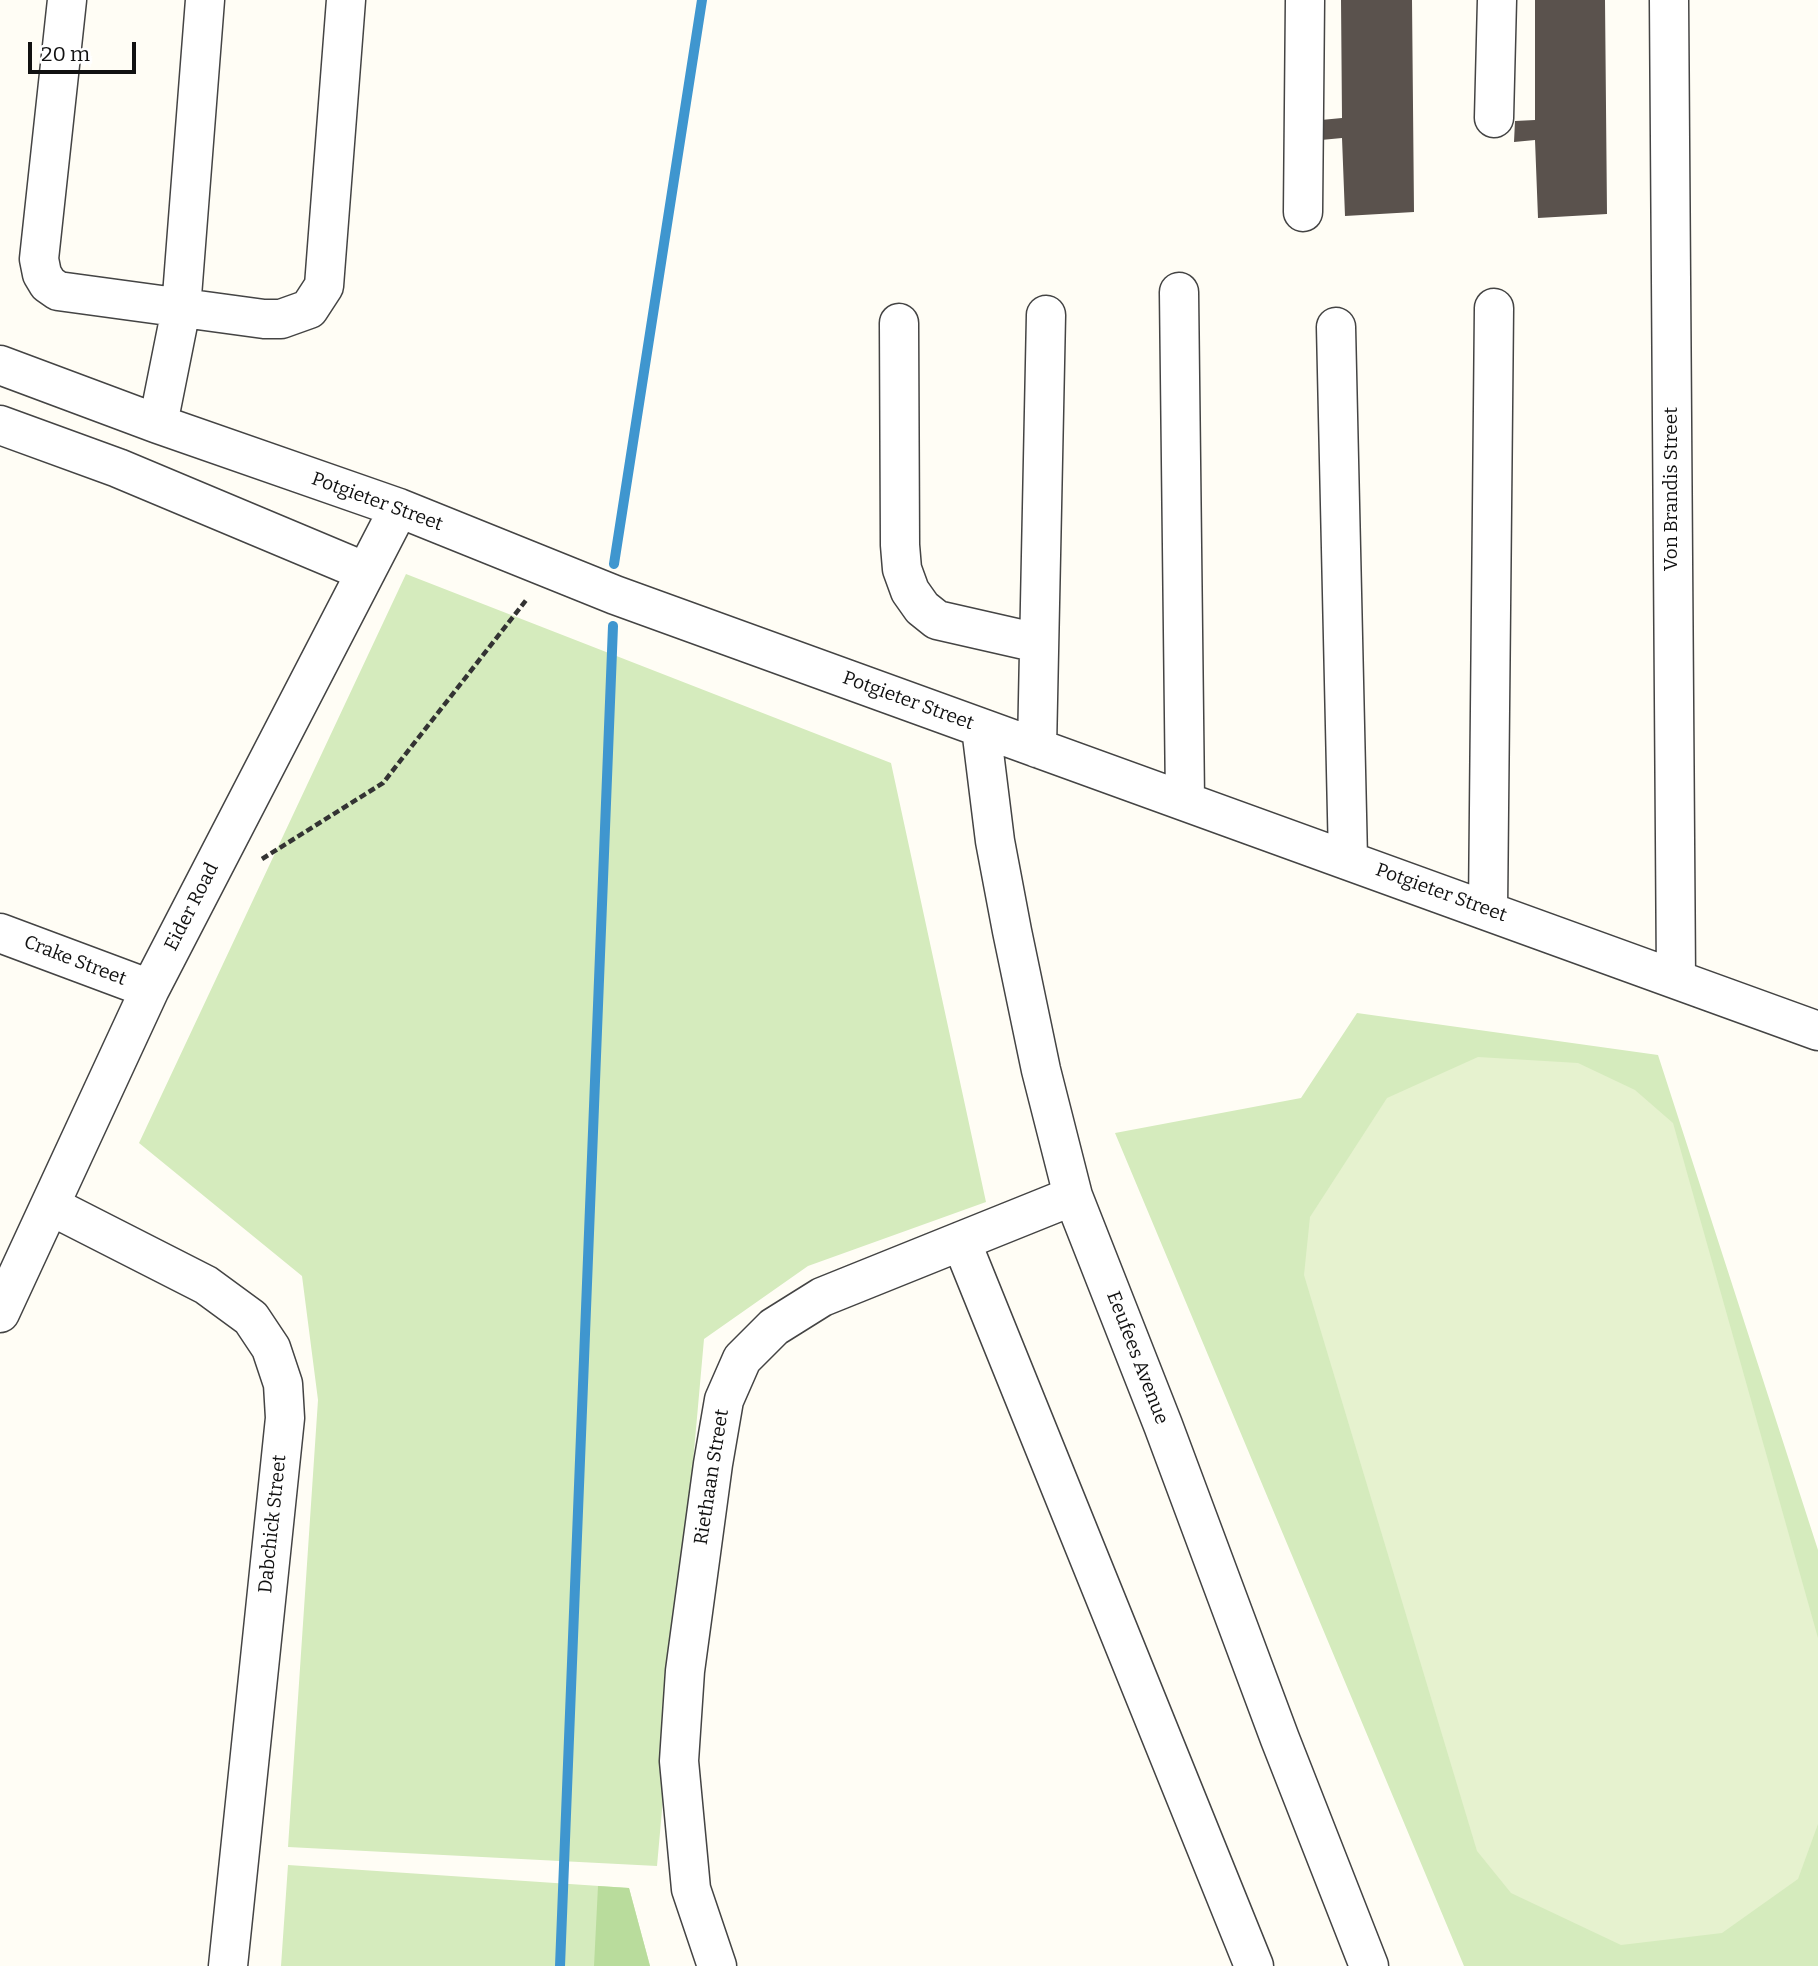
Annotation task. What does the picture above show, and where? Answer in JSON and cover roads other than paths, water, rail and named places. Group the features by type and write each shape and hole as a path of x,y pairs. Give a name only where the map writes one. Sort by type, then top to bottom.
{"street":[{"path":"66,0 40,259 42,274 48,284 58,291 264,319 281,319 309,309 324,286 346,0"},
{"path":"158,424 181,309 205,0"},
{"path":"1303,212 1305,0"},
{"path":"1494,118 1497,0"},
{"name":"Von Brandis Street","path":"1669,0 1676,978"},
{"path":"1179,292 1185,800"},
{"path":"1488,910 1494,308"},
{"path":"1038,748 1046,315"},
{"path":"899,323 901,545 902,569 910,591 922,608 937,620 1038,643"},
{"path":"1336,327 1348,859"},
{"name":"Potgieter Street","path":"0,365 158,424 399,508 614,595 1818,1031"},
{"path":"0,425 118,468 366,572"},
{"name":"Eider Road","path":"0,1313 150,989 399,508"},
{"name":"Eeufees Avenue","path":"981,728 995,841 1012,931 1041,1070 1073,1196 1163,1424 1280,1740 1369,1966"},
{"name":"Crake Street","path":"0,933 150,989"},
{"name":"Riethaan Street","path":"717,1966 691,1889 679,1761 685,1671 724,1400 742,1359 774,1327 822,1297 1073,1196"},
{"name":"Dabchick Street","path":"51,1206 206,1285 251,1318 271,1348 284,1384 285,1418 229,1966"},
{"path":"961,1241 1254,1966"}],"waterway":[{"path":"614,564 702,0"},
{"path":"560,1966 613,626"}]}
